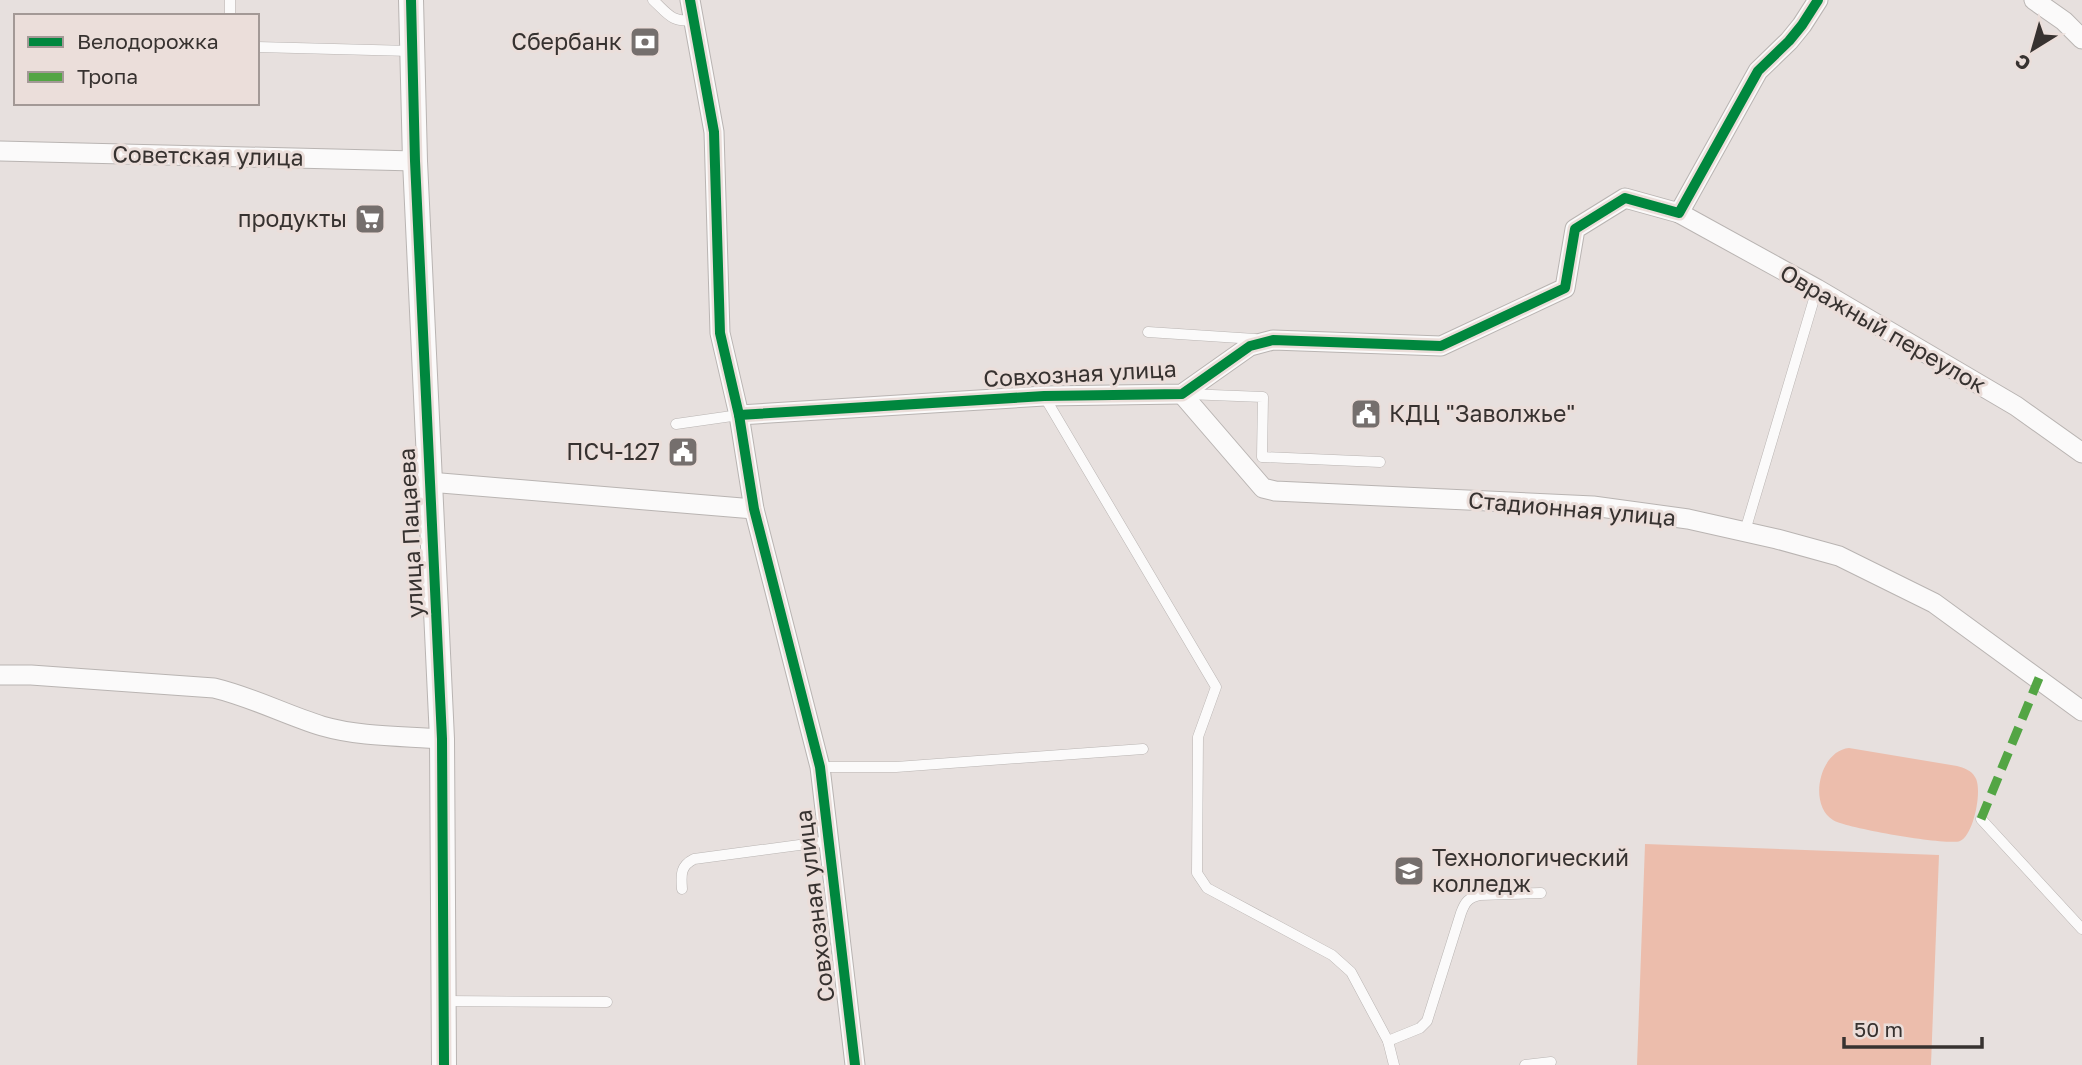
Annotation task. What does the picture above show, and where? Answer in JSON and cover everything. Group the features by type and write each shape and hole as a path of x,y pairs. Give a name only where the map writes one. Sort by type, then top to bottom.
{"street":[{"name":"улица Пацаева","path":"411,0 415,161 442,739 443,1065"},
{"name":"Совхозная улица","path":"690,0 715,132 720,333 739,415 754,509 820,767 855,1065"},
{"path":"1679,213 1758,71 1802,26 1818,0"},
{"path":"2034,0 2064,21 2082,39"},
{"name":"Советская улица","path":"0,151 415,161"},
{"name":"Овражный переулок","path":"1564,288 1575,229 1625,198 1679,213 1817,289 2016,405 2082,453"},
{"name":"Совхозная улица","path":"739,415 1044,396 1182,394 1250,346 1273,341 1441,346 1564,288"},
{"name":"Стадионная улица","path":"1182,394 1263,488 1275,491 1593,506 1688,519 1839,556 1934,603 2082,711"},
{"path":"429,482 754,509"},
{"path":"0,675 214,688 239,694 345,732 442,739"}],"lane":[{"path":"653,0 674,20 694,20"},
{"path":"259,47 413,51"},
{"path":"1745,531 1817,289"},
{"path":"1148,332 1273,341"},
{"path":"1182,394 1263,397 1262,457 1380,462"},
{"path":"1044,396 1216,687 1198,737 1197,873 1207,888 1332,955 1350,972 1388,1041 1394,1065"},
{"path":"676,424 739,415"},
{"path":"820,767 896,767 1143,749"},
{"path":"1981,818 2082,929"},
{"path":"682,889 681,871 686,863 694,859 829,841"},
{"path":"1388,1041 1420,1028 1427,1021 1461,913 1470,898 1480,895 1541,893"},
{"path":"443,1001 607,1002"},
{"path":"1525,1065 1551,1062"}],"shaded area":[{"path":"1849,748 1957,766 1969,771 1975,777 1978,791 1976,811 1965,837 1952,842 1918,839 1833,820 1825,813 1821,803 1820,780 1830,758"},
{"path":"1645,844 1939,855 1931,1065 1637,1065"}],"marked path":[{"path":"1981,819 2039,678"}],"cycle path":[{"path":"411,0 415,161 442,739 444,1065"},
{"path":"690,0 714,132 720,333 739,415 754,509 820,767 855,1065"},
{"path":"739,415 1044,396 1182,394 1250,346 1273,340 1441,346 1565,288 1575,229 1625,198 1679,213 1758,71 1789,41 1818,0"}],"place":[{"name":"Сбербанк","path":"645,42"},
{"name":"продукты","path":"370,219"},
{"name":"КДЦ \"Заволжье\"","path":"1366,414"},
{"name":"ПСЧ-127","path":"683,452"},
{"name":"Технологический колледж","path":"1409,871"}]}
